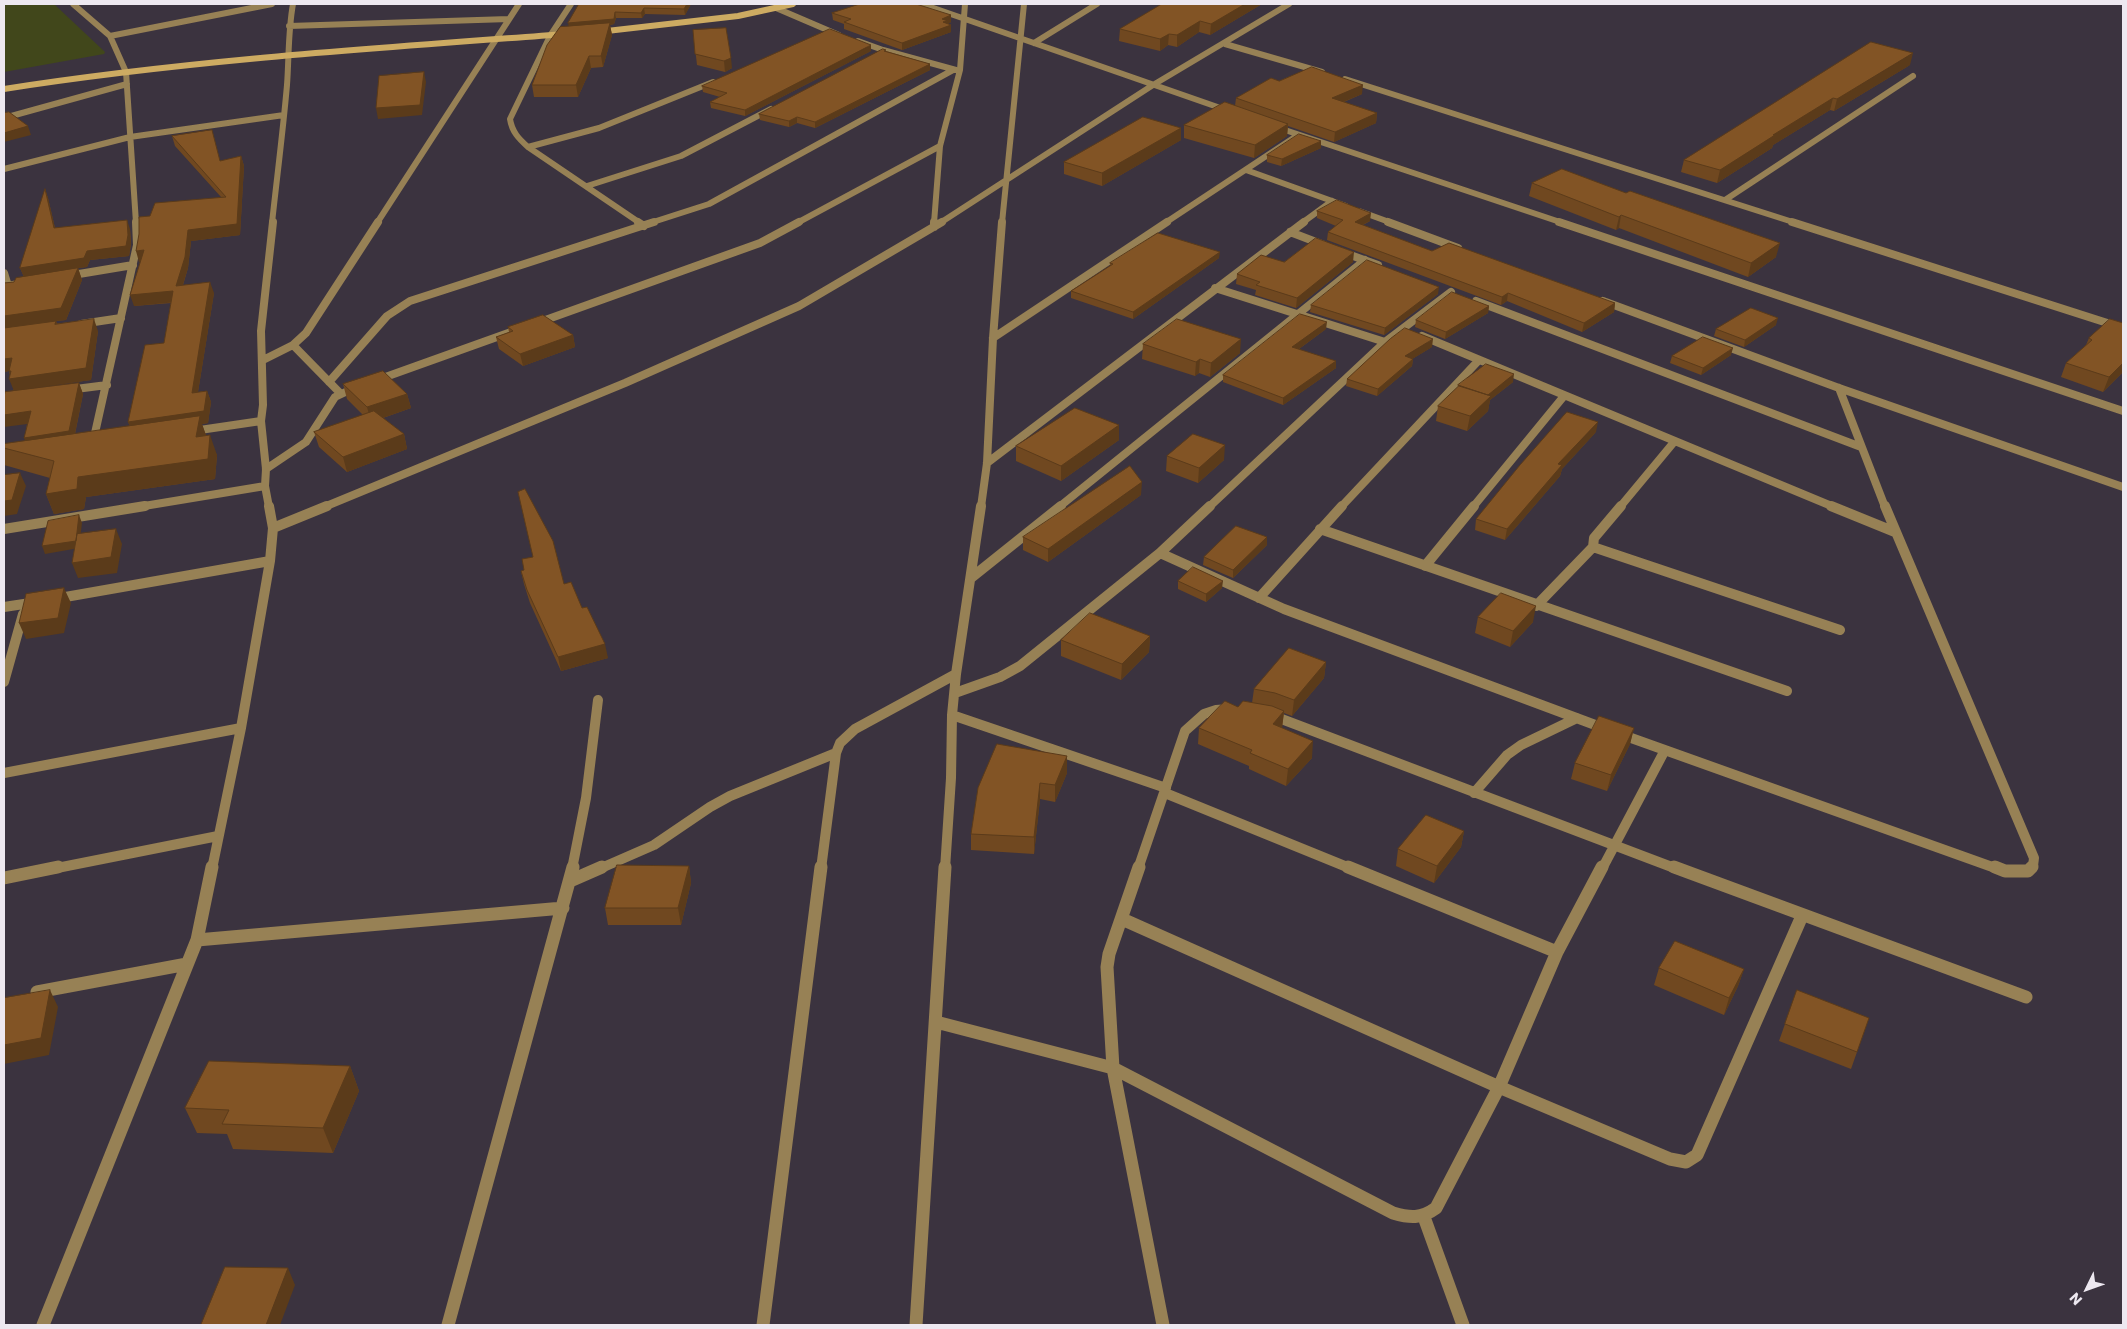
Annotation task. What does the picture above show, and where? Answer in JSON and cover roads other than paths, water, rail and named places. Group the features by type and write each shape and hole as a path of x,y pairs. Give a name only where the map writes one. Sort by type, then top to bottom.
{"main road":[{"path":"587,33 738,16 793,4"},
{"path":"4,89 126,72 289,55 577,34"}],"street":[{"path":"74,4 110,36 126,72 137,245 92,445"},
{"path":"110,36 272,4"},
{"path":"44,1325 197,940 241,728 270,561 273,528 265,486 266,469 261,421 263,405 262,331 284,114 289,55 289,26 293,4"},
{"path":"263,360 293,344 306,333 519,4"},
{"path":"571,4 550,36 510,118 514,133 528,147 644,226"},
{"path":"922,4 1235,113"},
{"path":"934,227 940,146 956,70 965,4"},
{"path":"916,1325 950,788 952,715 956,674 987,463 993,338 1004,181 1024,4"},
{"path":"1034,43 1097,4"},
{"path":"273,528 625,383 799,306 934,227 1153,85 1289,4"},
{"path":"776,8 846,37"},
{"path":"289,26 509,19"},
{"path":"819,34 828,30"},
{"path":"855,40 883,50 956,70"},
{"path":"1224,44 1328,74"},
{"path":"874,55 883,50"},
{"path":"329,382 387,316 410,301 709,204 956,70"},
{"path":"1725,200 1913,76"},
{"path":"1338,77 2123,328"},
{"path":"528,147 559,140 628,119 718,79"},
{"path":"4,118 127,84"},
{"path":"587,186 681,156 778,106"},
{"path":"4,169 130,137 284,114"},
{"path":"1271,125 2123,411"},
{"path":"993,338 1298,135"},
{"path":"531,325 760,243 940,146"},
{"path":"1246,170 1470,252"},
{"path":"987,463 1214,288 1332,201"},
{"path":"1290,232 1382,267"},
{"path":"971,578 1365,260"},
{"path":"56,278 133,265"},
{"path":"4,273 8,286 27,283"},
{"path":"1214,288 1385,342"},
{"path":"954,693 1000,677 1020,666 1160,553 1385,342 1446,290 1460,295"},
{"path":"1469,299 1861,447"},
{"path":"1599,300 1839,388 2123,487"},
{"path":"72,325 121,318"},
{"path":"372,381 522,328"},
{"path":"1402,328 1674,442 1896,532"},
{"path":"293,344 340,393"},
{"path":"1259,598 1320,529 1479,360"},
{"path":"60,391 107,385"},
{"path":"266,469 306,442 335,397 340,393 362,385"},
{"path":"1160,553 1259,598 1577,718 2005,870 2028,871 2033,866 2034,858 1896,532 1839,388"},
{"path":"1425,566 1564,396"},
{"path":"182,433 261,421"},
{"path":"1536,606 1593,547 1594,538 1674,442"},
{"path":"83,447 102,444"},
{"path":"4,529 265,486"},
{"path":"1320,529 1536,606 1787,692"},
{"path":"1593,547 1840,630"},
{"path":"4,607 270,561"},
{"path":"4,682 26,603"},
{"path":"763,1325 836,753 840,743 855,729 956,674"},
{"path":"448,1325 570,881 586,798 598,700"},
{"path":"1163,1325 1113,1068 1107,968 1109,954 1185,732 1194,720 1206,713 1224,709 1242,709"},
{"path":"1257,712 2026,998"},
{"path":"952,715 1165,790 1557,952"},
{"path":"1474,793 1507,755 1521,745 1577,718"},
{"path":"4,773 241,728"},
{"path":"936,1022 1113,1068 1393,1213 1409,1218 1424,1217 1436,1208 1499,1087 1557,952 1665,750"},
{"path":"570,881 654,844 710,806 730,796 836,753"},
{"path":"4,878 218,836"},
{"path":"197,940 563,908"},
{"path":"1122,919 1499,1087 1670,1159 1686,1162 1697,1155 1802,916"},
{"path":"23,995 187,964"},
{"path":"1424,1217 1463,1325"}]}
